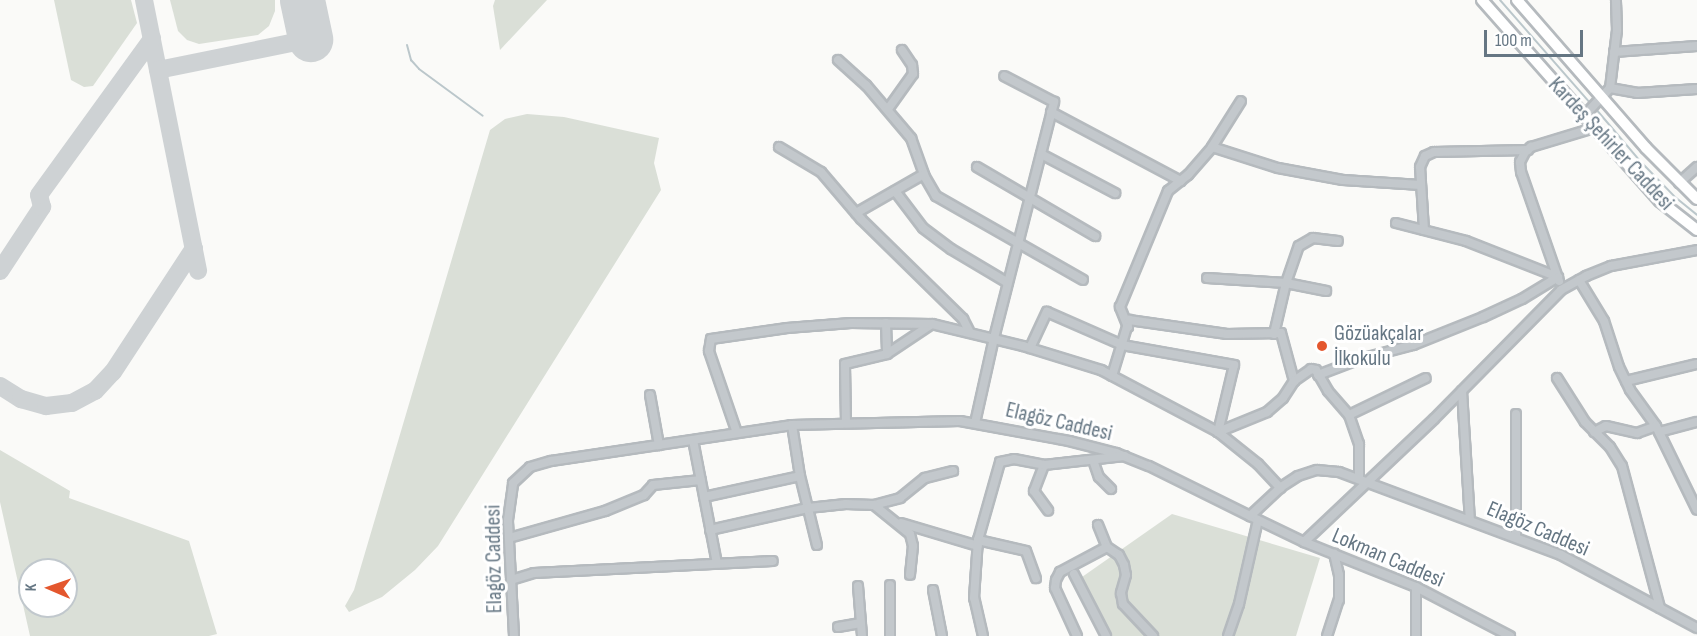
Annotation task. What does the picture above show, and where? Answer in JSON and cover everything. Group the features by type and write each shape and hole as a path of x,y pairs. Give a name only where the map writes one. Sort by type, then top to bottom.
{"main road":[{"name":"Kardeş Şehirler Caddesi","path":"1482,0 1583,117 1660,201 1697,230"},
{"name":"Kardeş Şehirler Caddesi","path":"1517,0 1606,93 1679,183 1697,199"}],"street":[{"path":"1583,117 1606,93 1614,52 1616,0"},
{"path":"1614,52 1697,46"},
{"path":"888,109 913,74 912,65 902,50"},
{"path":"838,60 888,109 914,143 924,174 936,196 1083,280"},
{"path":"975,423 994,338 1054,102 1004,76"},
{"path":"1606,93 1697,89"},
{"path":"1128,327 1120,307 1168,191 1181,181 1212,147 1241,101"},
{"path":"1051,112 1181,181"},
{"path":"1424,230 1420,164 1431,152 1528,150 1594,128"},
{"path":"779,147 821,172 856,213 963,319 969,331"},
{"path":"1212,147 1269,166 1343,180 1421,185"},
{"path":"1528,150 1521,158 1520,169 1561,290"},
{"path":"1041,154 1115,193"},
{"path":"977,167 1095,236"},
{"path":"1679,183 1697,167"},
{"path":"856,213 924,174"},
{"path":"895,191 923,228 951,249 1008,283"},
{"path":"1396,223 1466,241 1558,277"},
{"path":"1274,334 1286,283 1303,241 1313,238 1338,241"},
{"path":"1304,542 1362,480 1462,391 1561,290 1611,266 1697,250"},
{"path":"1318,375 1360,359 1413,345 1490,315 1558,277"},
{"path":"1207,278 1286,283 1326,291"},
{"path":"1579,280 1604,321 1626,381 1657,429 1694,497 1697,510"},
{"path":"1030,348 1047,312 1122,345 1234,365 1218,432"},
{"path":"1112,376 1129,320 1227,334 1281,333 1294,381"},
{"path":"886,323 887,354"},
{"path":"737,433 709,351 711,339 787,328 886,323 932,324 969,331 1030,348 1112,376 1218,432 1245,453 1280,488"},
{"path":"846,423 845,364 887,354 932,324"},
{"path":"1626,381 1697,364"},
{"path":"1218,432 1267,412 1283,398 1294,381 1311,369 1349,415 1359,444 1362,480"},
{"path":"1349,415 1426,378"},
{"path":"1557,378 1593,432 1614,453 1624,473 1660,608"},
{"path":"1462,391 1470,520"},
{"path":"650,395 659,445"},
{"path":"1516,414 1516,537"},
{"name":"Elagöz Caddesi","path":"514,636 509,538 511,488 525,470 543,463 737,433 792,425 846,423 975,423 1085,444 1124,456 1254,518 1280,488 1298,476 1321,470 1339,472 1516,537 1585,567 1697,628"},
{"path":"1593,432 1606,426 1636,433 1697,423"},
{"path":"792,425 800,476 817,545"},
{"path":"693,440 717,563"},
{"path":"983,636 974,598 978,543 1000,462 1014,459 1044,465 1124,456"},
{"path":"1093,460 1099,477 1111,489"},
{"path":"1044,465 1034,491 1048,510"},
{"path":"710,530 808,508 846,504 874,505 900,498 925,478 953,471"},
{"path":"704,497 800,476"},
{"path":"509,538 605,511 644,495 652,485 701,480"},
{"path":"874,505 908,531 913,542 910,575"},
{"path":"1228,636 1239,604 1254,518"},
{"name":"Lokman Caddesi","path":"1254,518 1304,542 1416,587 1492,631 1510,636"},
{"path":"898,522 978,543 1026,551 1036,578"},
{"path":"1098,525 1107,547 1119,555 1124,565 1125,580 1121,593 1123,604 1154,636"},
{"path":"1077,636 1055,588 1056,580 1060,572 1107,547"},
{"path":"1327,636 1339,600 1339,574 1334,554"},
{"path":"511,580 534,573 773,561"},
{"path":"1074,574 1106,636"},
{"path":"890,585 890,636"},
{"path":"858,586 862,636"},
{"path":"1416,587 1416,636"},
{"path":"933,590 942,636"},
{"path":"838,627 861,623"}],"shaded area":[{"path":"54,0 131,0 137,23 93,86 84,87 71,80"},
{"path":"170,0 275,0 275,11 269,26 258,35 199,44 187,40 178,31"},
{"path":"495,0 547,0 500,50 493,6"},
{"path":"527,114 564,117 659,138 654,163 661,190 438,546 415,570 382,597 349,612 345,606 354,590 490,130 505,119"},
{"path":"0,450 70,491 69,498 189,541 217,634 209,636 30,636 26,618 78,618 78,558 18,558 18,582 0,502"},
{"path":"1172,514 1320,558 1296,636 1108,636 1082,577"}],"waterway":[{"path":"1500,0 1591,104"},
{"path":"407,45 411,60 419,69 483,116"},
{"path":"1595,108 1641,162 1675,197 1697,215"}],"taxiway":[{"path":"144,0 198,271"},
{"path":"0,271 42,207 39,195 152,39"},
{"path":"158,70 310,39"},
{"path":"0,386 21,399 46,406 72,403 95,391 113,372 194,248"}],"runway":[{"path":"302,0 310,39"}],"place":[{"name":"Gözüakçalar İlkokulu","path":"1322,346"}]}
